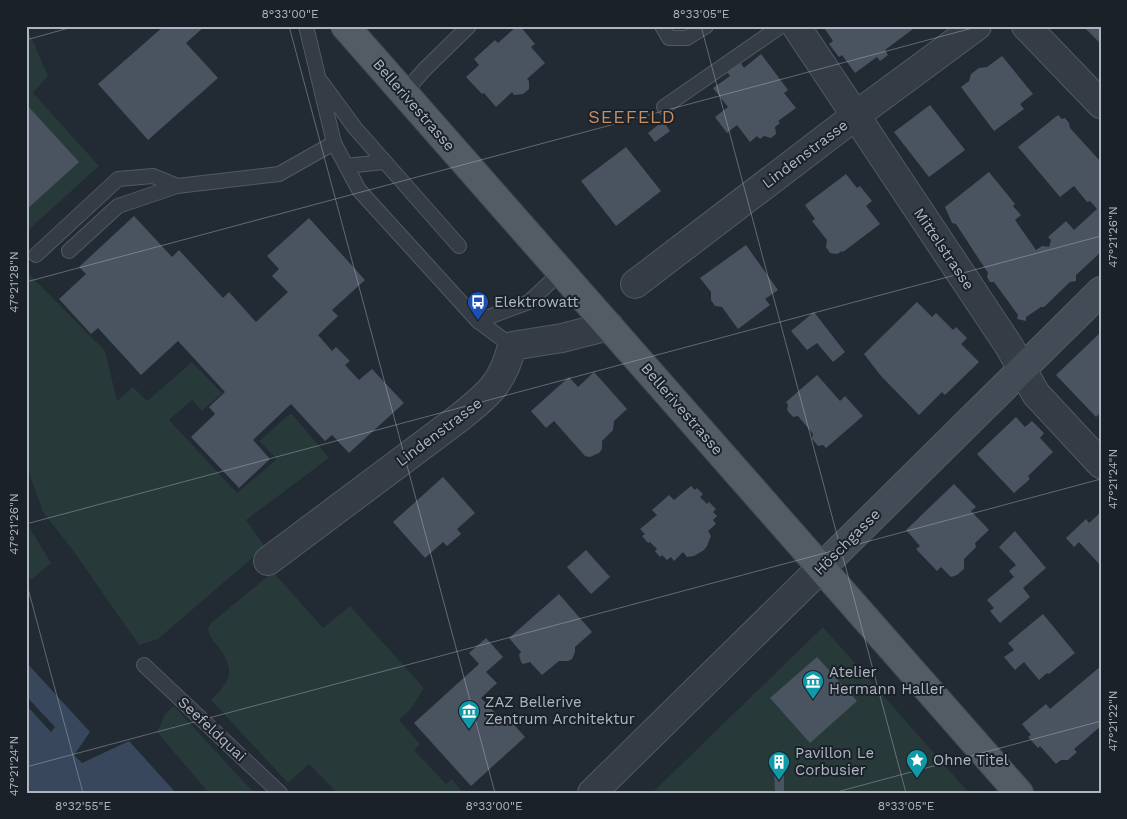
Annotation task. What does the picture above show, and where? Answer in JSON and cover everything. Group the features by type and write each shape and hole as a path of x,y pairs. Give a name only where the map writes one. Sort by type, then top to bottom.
{"main road":[{"name":"Bellerivestrasse","path":"345,26 1019,793"},
{"name":"Höschgasse","path":"821,568 1101,291"}],"street":[{"name":"Mittelstrasse","path":"796,26 1004,338 1036,394 1101,464"},
{"name":"Lindenstrasse","path":"635,284 976,26"},
{"path":"1026,26 1101,104"},
{"path":"512,346 562,338 609,326"},
{"name":"Lindenstrasse","path":"268,561 460,418 488,394 506,368 512,346"},
{"name":"Höschgasse","path":"592,793 821,568"}],"lane":[{"path":"306,26 334,142 359,190 478,321 512,346"},
{"path":"404,93 424,70 469,26"},
{"path":"662,26 669,38 687,38 706,26"},
{"path":"664,107 782,26"},
{"path":"318,78 384,162 460,246"},
{"path":"69,251 118,206 177,186 279,174 334,142"},
{"path":"346,166 384,162"},
{"path":"36,255 118,179 153,176 177,186"},
{"path":"478,321 529,302 560,272"},
{"name":"Seefeldquai","path":"144,665 280,793"}],"shaded area":[{"path":"28,30 48,76 33,93 99,166 26,232 26,32"},
{"path":"26,271 105,351 117,401 133,387 147,401 192,362 222,393 202,411 192,400 169,420 237,493 277,459 259,441 291,413 329,458 246,520 265,547 158,639 139,645 72,549 43,512 26,464"},
{"path":"26,522 51,563 31,580 26,574"},
{"path":"273,572 323,628 350,606 424,688 410,710 399,720 420,744 414,750 446,784 452,779 463,793 337,793 309,764 288,783 211,700 225,684 229,672 226,659 211,638 208,628 211,623"},
{"path":"823,627 969,793 652,793"},
{"path":"174,706 254,793 209,793 157,732 165,714"}],"water":[{"path":"26,662 90,732 74,755 82,763 129,741 176,793 26,793"}],"pier":[{"path":"26,696 55,727 51,732 26,705"}],"building":[{"path":"164,26 205,26 186,43 218,78 148,140 98,84"},
{"path":"517,26 520,26 535,44 531,47 545,63 527,79 529,81 529,89 523,94 514,95 512,92 496,107 466,77 479,65 474,59 495,40 498,43"},
{"path":"823,26 917,26 885,50 888,55 880,61 877,57 855,73 842,55 839,57 829,44 833,41"},
{"path":"1083,26 1101,26 1101,44"},
{"path":"761,54 788,90 784,93 796,108 778,121 780,123 775,127 776,134 771,138 764,136 760,139 757,136 750,142 737,125 727,133 715,117 728,107 713,88 730,76 727,72 740,62 744,68"},
{"path":"1002,56 1033,94 1020,104 1024,109 994,131 961,87 969,81 971,74 979,68 987,67"},
{"path":"26,104 79,162 26,210"},
{"path":"930,105 965,150 929,177 894,132"},
{"path":"1058,115 1062,119 1065,118 1070,128 1101,162 1101,252 1076,275 1076,281 1070,282 1044,307 1026,317 1026,321 1017,319 1018,315 994,282 990,282 987,277 988,273 956,224 952,223 945,207 989,172 1015,204 1013,206 1021,215 1015,220 1036,250 1042,246 1049,247 1051,240 1048,237 1066,221 1074,230 1097,209 1090,201 1087,202 1074,186 1060,197 1018,147"},
{"path":"663,121 670,131 655,142 648,133"},
{"path":"626,147 661,191 616,226 581,181"},
{"path":"846,174 857,188 860,186 872,201 866,206 880,224 843,252 837,254 830,253 826,247 827,240 812,221 815,219 805,205"},
{"path":"134,216 172,257 179,250 223,298 229,292 256,322 288,292 272,276 279,269 267,256 309,218 365,280 332,310 338,316 318,335 332,351 336,347 350,361 345,365 359,380 372,369 404,403 349,453 332,435 325,441 291,404 253,440 270,459 239,488 191,437 215,414 209,407 225,392 178,341 141,375 98,328 91,334 59,299 86,274 79,267"},
{"path":"746,245 778,290 765,299 770,305 738,329 722,307 715,306 711,300 711,292 700,278"},
{"path":"917,302 932,317 936,313 953,330 956,327 967,338 961,344 979,362 945,395 942,392 919,415 881,376 864,354"},
{"path":"814,312 845,352 833,362 817,343 807,350 791,331"},
{"path":"1101,332 1101,412 1096,417 1056,375"},
{"path":"594,372 627,409 614,421 613,430 602,441 602,449 599,453 590,457 585,456 554,421 546,428 531,411 569,377 578,387"},
{"path":"817,375 840,401 845,396 863,416 826,448 823,445 818,446 812,439 813,434 798,416 793,417 787,410 788,405 786,402"},
{"path":"1016,417 1025,427 1032,421 1044,433 1040,438 1053,452 1028,476 1030,479 1014,493 977,454"},
{"path":"443,477 475,513 457,529 461,534 447,546 443,542 425,558 393,522"},
{"path":"954,484 976,507 971,511 989,530 975,543 976,547 964,559 964,569 951,577 941,567 937,571 916,549 920,546 906,530"},
{"path":"691,486 695,490 697,488 703,494 700,497 716,509 713,512 717,516 713,520 716,524 708,531 711,536 704,550 694,556 687,557 683,552 674,561 671,557 667,560 662,555 660,557 655,551 657,549 642,536 645,534 640,529 657,515 652,510 669,495 674,500"},
{"path":"1101,512 1101,566 1079,542 1074,547 1066,538 1086,519 1089,523"},
{"path":"1015,531 1046,568 1023,588 1030,597 1000,623 990,611 994,608 987,600 1014,577 1009,571 1016,565 999,547"},
{"path":"586,550 610,577 591,594 567,567"},
{"path":"559,594 592,632 575,647 572,659 559,661 542,675 530,662 523,664 521,662 519,655 521,652 509,638"},
{"path":"1043,614 1075,653 1039,680 1024,662 1015,670 1004,657 1014,650 1008,643"},
{"name":"ZAZ Bellerive Zentrum Architektur","path":"486,638 503,657 486,672 497,683 481,698 505,723 509,719 525,737 471,786 414,723 479,664 469,653"},
{"name":"Atelier Hermann Haller","path":"817,657 857,701 810,743 770,698"},
{"path":"1101,666 1101,726 1074,749 1077,752 1068,760 1061,760 1056,764 1040,746 1038,748 1028,737 1031,735 1022,724 1046,704 1050,709"},
{"name":"Pavillon Le Corbusier","path":"774,770 784,770 784,793 775,793"}],"place":[{"name":"Elektrowatt","path":"478,321"},
{"name":"Atelier Hermann Haller","path":"813,700"},
{"name":"ZAZ Bellerive Zentrum Architektur","path":"469,730"},
{"name":"Ohne Titel","path":"917,779"},
{"name":"Pavillon Le Corbusier","path":"779,781"}],"district":[{"name":"SEEFELD","path":"632,117"}]}
